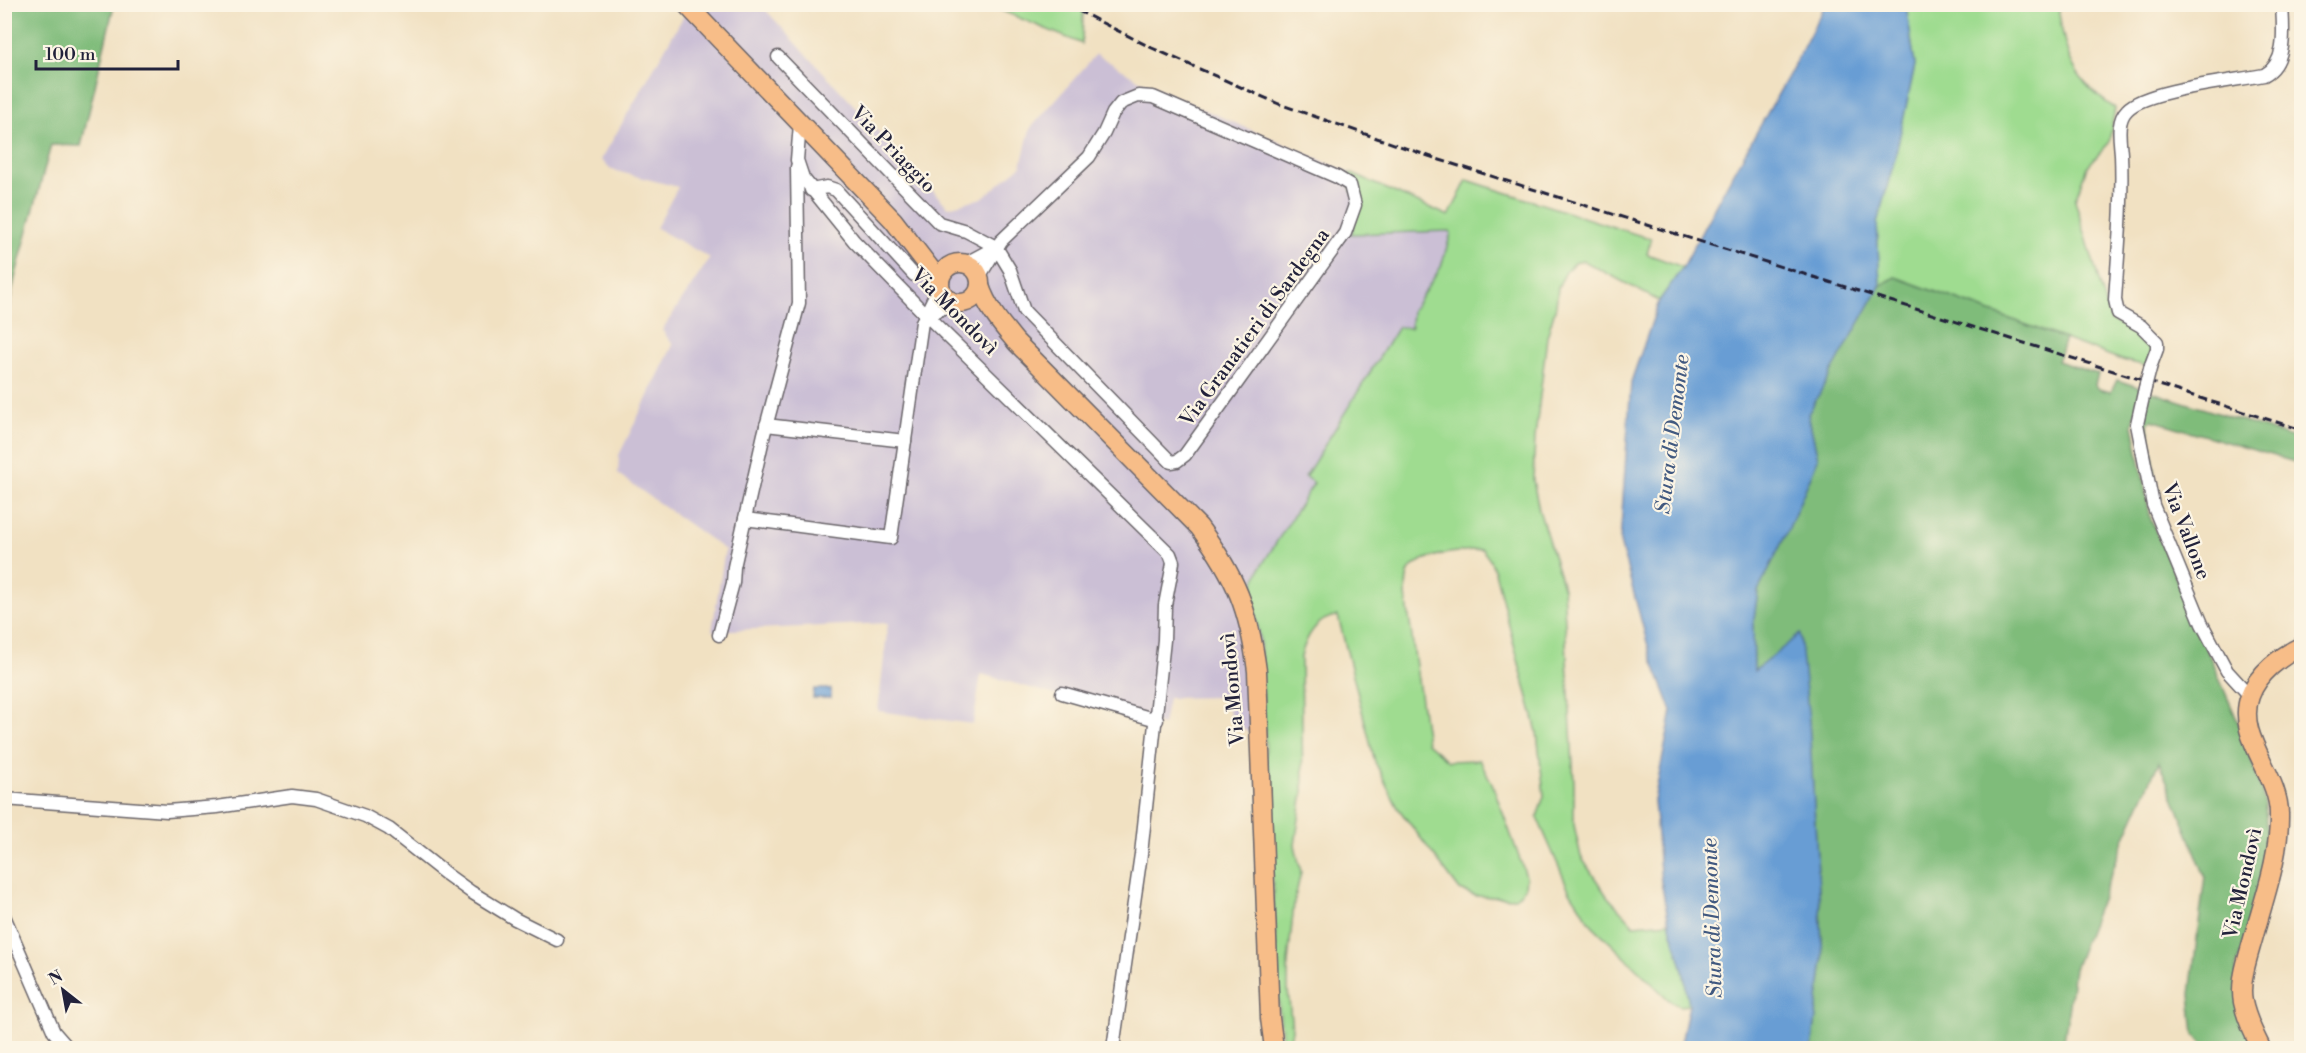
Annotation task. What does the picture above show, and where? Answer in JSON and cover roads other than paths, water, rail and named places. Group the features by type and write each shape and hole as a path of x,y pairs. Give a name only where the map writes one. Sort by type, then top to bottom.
{"main road":[{"name":"Via Mondovì","path":"686,4 893,220 940,283"},
{"name":"Via Mondovì","path":"893,220 938,255 960,263"},
{"path":"960,263 974,268 979,282 974,297 959,302 945,296 940,283 944,270 960,263"},
{"name":"Via Mondovì","path":"979,282 984,297 1016,342 1199,527 1231,574 1246,611 1257,671 1270,1018 1274,1048"},
{"name":"Via Mondovì","path":"959,302 1016,342"},
{"path":"2250,696 2267,670 2301,646"},
{"name":"Via Mondovì","path":"2250,696 2248,724 2252,739 2270,775 2279,811 2279,836 2248,956 2242,1000 2251,1029 2261,1048"}],"street":[{"name":"Via Vallone","path":"2250,696 2227,671 2202,624 2153,504 2137,424 2157,342 2141,327 2118,313 2115,300 2122,185 2120,122 2128,108 2141,100 2161,94 2264,75 2272,71 2278,63 2282,49 2282,4"},
{"name":"Via Priaggio","path":"778,57 939,223 966,231 996,247"},
{"name":"Via Granatieri di Sardegna","path":"979,282 996,247 1089,157 1113,112 1121,103 1138,96 1153,97 1337,177 1350,185 1355,205 1345,233 1185,455 1171,462 1024,311 1010,270 996,247"},
{"name":"Via Mondovì","path":"800,124 797,160 803,178 854,241 927,316 1170,554 1173,562 1165,605 1157,720 1141,854 1113,1048"},
{"path":"719,635 734,582 734,567 766,425 799,303 797,160"},
{"name":"Via Mondovì","path":"811,190 827,187 836,190 914,275"},
{"name":"Via Granatieri di Sardegna","path":"960,263 996,247"},
{"path":"745,519 891,538 922,322 927,316 940,283"},
{"path":"927,316 959,302"},
{"path":"766,425 905,441"},
{"path":"1062,693 1157,720"},
{"path":"4,799 167,811 217,807 292,796 316,799 365,816 389,829 471,892 515,919 557,940"},
{"path":"4,916 54,1032 68,1048"}],"water":[{"name":"Stura di Demonte","path":"1825,5 1906,5 1915,65 1895,158 1877,223 1880,286 1808,414 1818,459 1788,530 1758,591 1753,625 1754,671 1800,634 1809,721 1823,959 1812,1048 1680,1048 1689,1005 1683,970 1669,922 1661,882 1654,801 1672,711 1651,657 1620,542 1631,382 1659,301 1683,267"},
{"path":"814,689 831,689 831,698 813,698"}],"railway":[{"path":"1065,4 1152,48 1279,104 1440,160 2302,430"}]}
